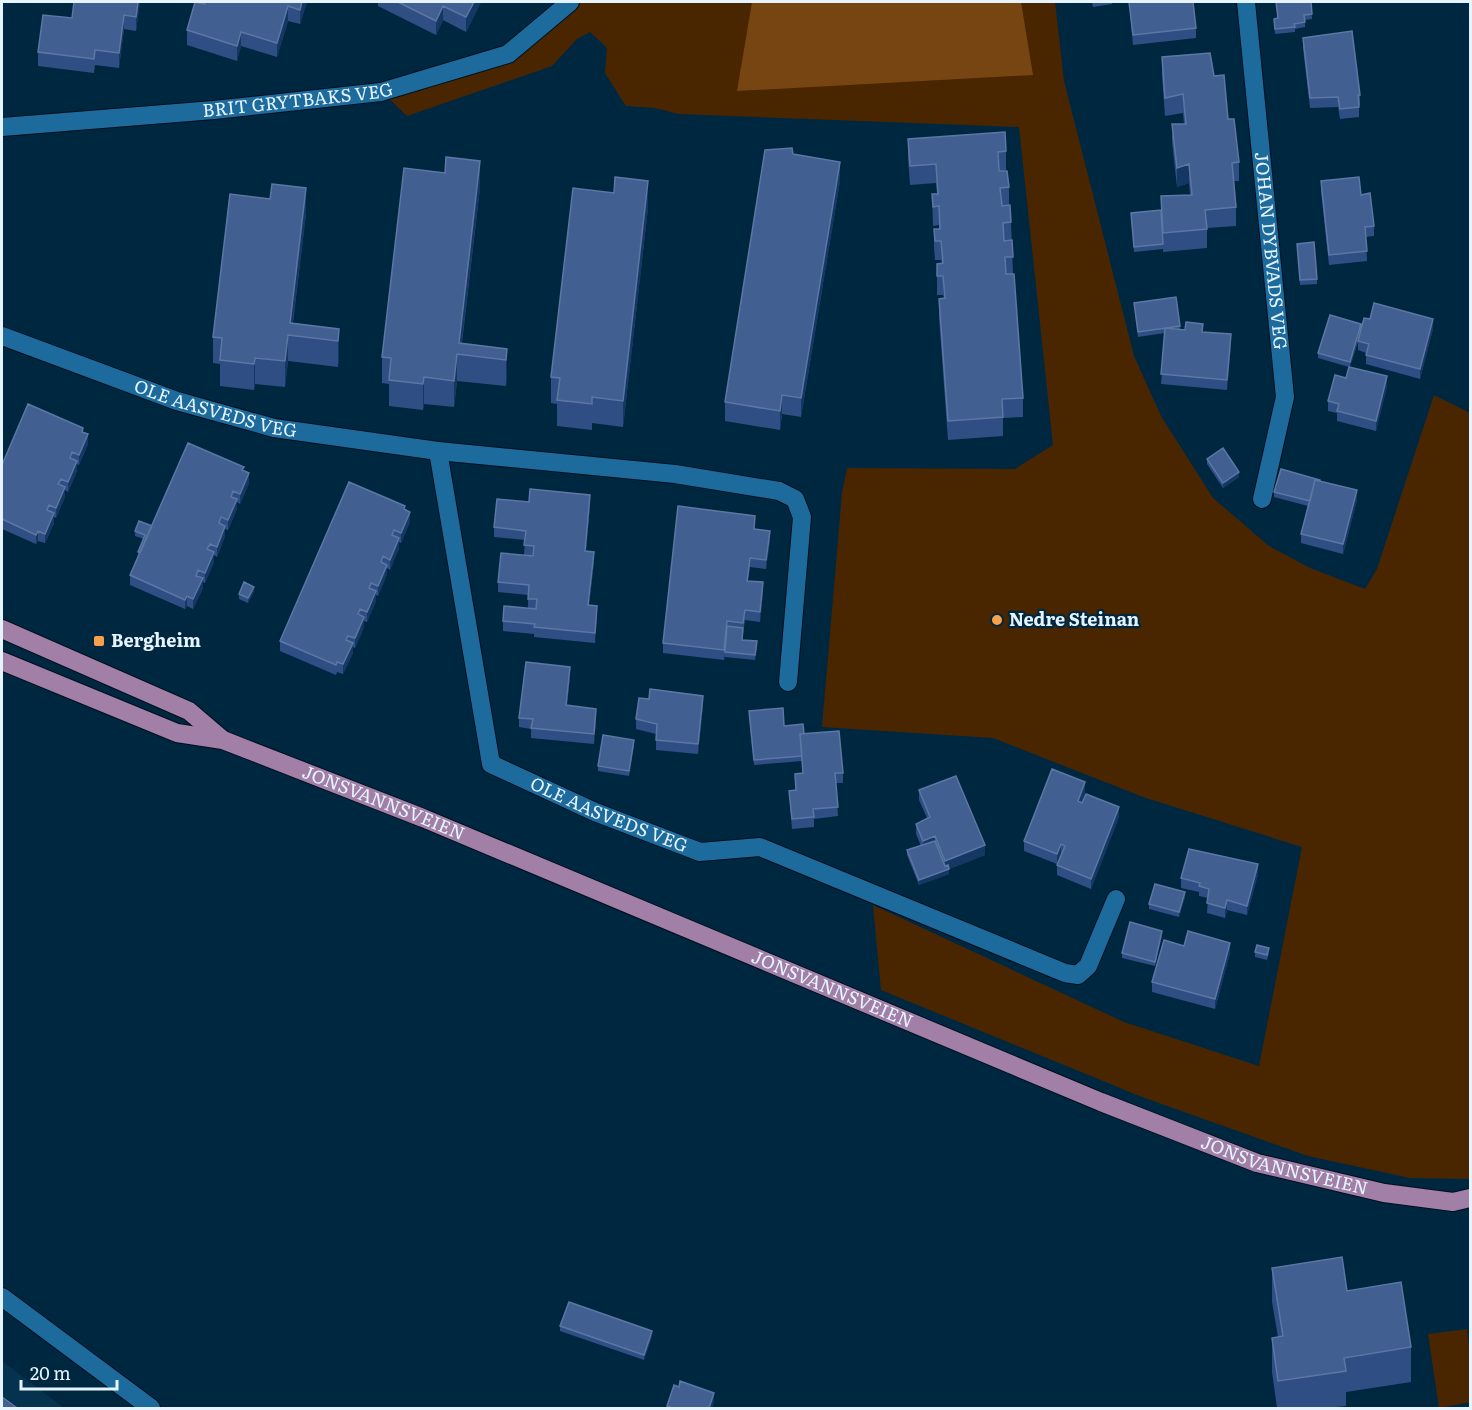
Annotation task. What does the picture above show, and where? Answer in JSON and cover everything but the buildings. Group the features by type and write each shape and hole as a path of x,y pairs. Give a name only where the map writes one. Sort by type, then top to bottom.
{"main road":[{"name":"JONSVANNSVEIEN","path":"2,628 189,711 223,740"},
{"name":"JONSVANNSVEIEN","path":"2,661 177,733 223,740 434,822 1090,1098 1210,1145 1257,1162 1384,1193 1462,1200 1470,1212"}],"street":[{"name":"BRIT GRYTBAKS VEG","path":"2,127 214,110 381,92 508,54 570,2"},
{"name":"JOHAN DYBVADS VEG","path":"1246,2 1285,397 1262,499"},
{"name":"OLE AASVEDS VEG","path":"2,336 231,418 274,428 438,451 675,474 779,491 795,499 802,517 788,682"},
{"name":"OLE AASVEDS VEG","path":"438,451 491,764 596,812 700,852 760,847 1065,973 1078,975 1088,966 1116,899"},
{"path":"2,1297 151,1408"}],"shaded area":[{"path":"570,2 1055,2 1064,81 1134,356 1161,416 1213,498 1269,546 1310,568 1365,589 1377,569 1434,395 1470,413 1470,1179 1410,1178 1308,1156 1142,1097 881,990 873,905 1124,1022 1259,1066 1302,847 1146,798 993,738 822,727 842,493 847,468 1015,469 1053,445 1019,127 679,114 655,108 626,106 605,73 607,48 590,32 577,39 552,66 407,116 382,92 508,54"},
{"path":"752,2 1021,2 1033,75 737,91"},
{"path":"1467,1329 1470,1357 1470,1402 1439,1408 1428,1334"},
{"path":"2,1361 64,1408 2,1408"}],"place":[{"name":"Nedre Steinan","path":"997,620"},
{"name":"Bergheim","path":"99,641"}]}
